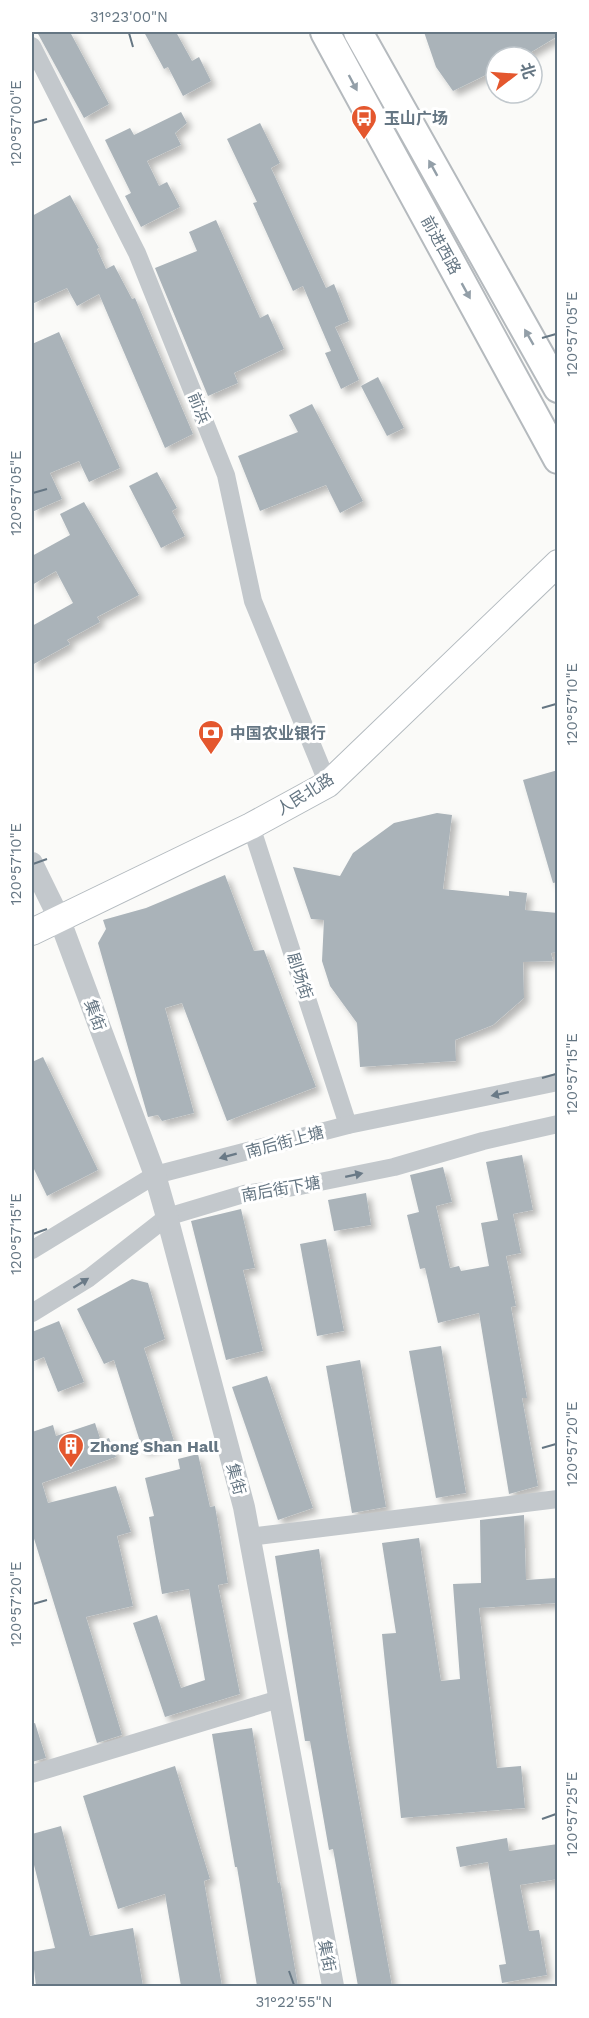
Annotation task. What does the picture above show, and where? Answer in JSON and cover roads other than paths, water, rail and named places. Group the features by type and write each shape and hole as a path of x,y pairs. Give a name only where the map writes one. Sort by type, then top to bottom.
{"main road":[{"name":"前进西路","path":"325,32 558,459"},
{"name":"前进西路","path":"358,32 558,388"},
{"name":"人民北路","path":"32,932 251,826 328,784 558,562"}],"street":[{"name":"前浜","path":"32,46 137,253 226,475 254,602 328,784"},
{"name":"剧场街","path":"251,826 348,1125"},
{"name":"集街","path":"32,863 59,918 155,1175 167,1217 244,1507 333,1986"},
{"name":"南后街上塘","path":"32,1250 155,1175 348,1125 558,1082"},
{"name":"南后街下塘","path":"32,1313 89,1278 167,1217 244,1194 300,1186 394,1167 483,1141 558,1124"},
{"path":"249,1537 558,1499"},
{"path":"32,1774 279,1699"}],"place":[{"name":"玉山广场","path":"364,141"},
{"name":"中国农业银行","path":"211,756"},
{"name":"Zhong Shan Hall","path":"71,1469"}]}
